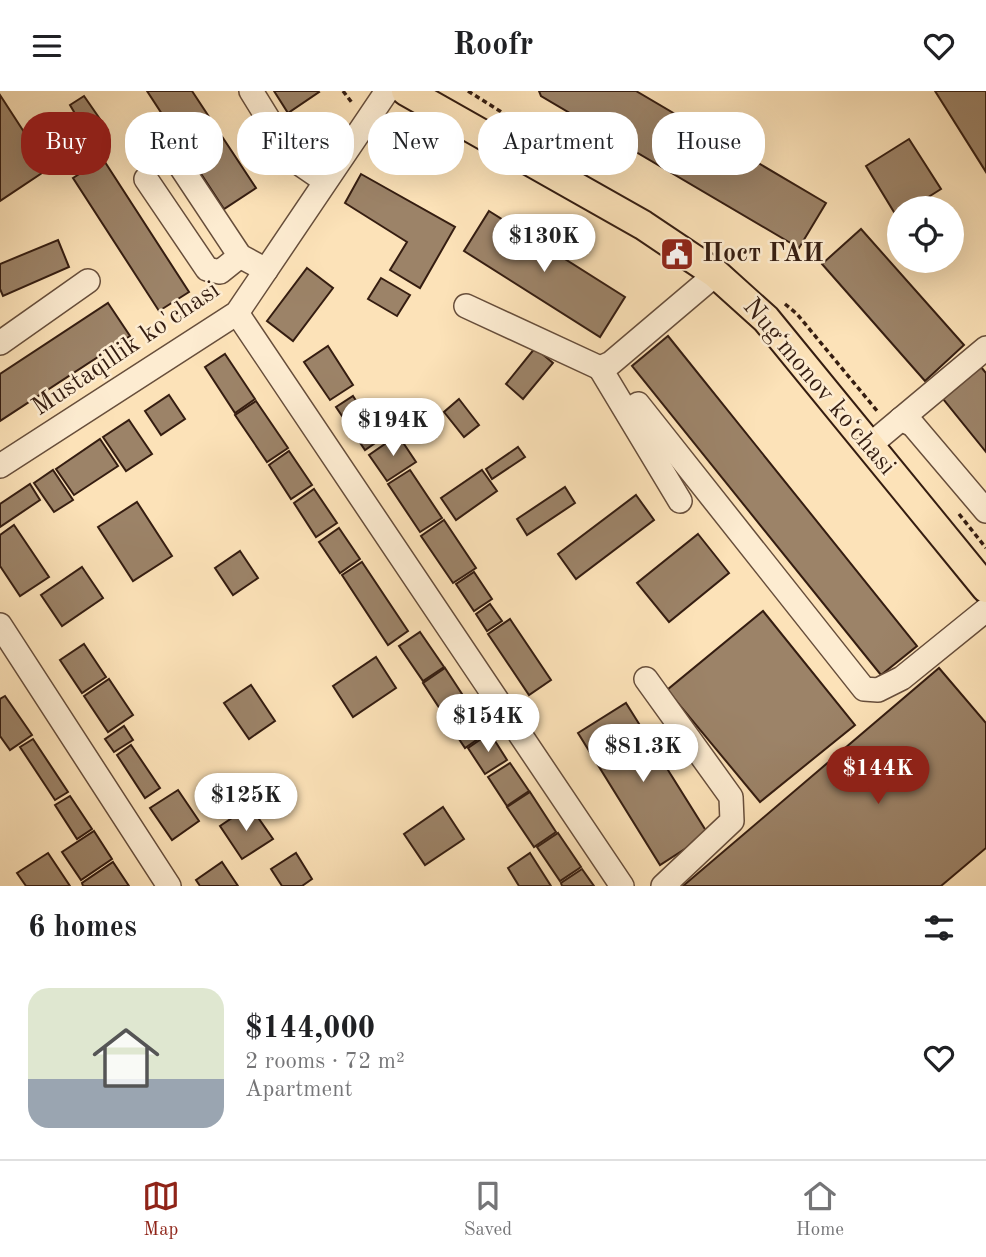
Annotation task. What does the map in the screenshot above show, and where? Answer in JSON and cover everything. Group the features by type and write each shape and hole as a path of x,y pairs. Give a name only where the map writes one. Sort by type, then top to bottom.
{"main road":[{"name":"Nugʻmonov koʻchasi","path":"405,91 643,225 716,274 766,319 986,588"}],"street":[{"path":"251,91 293,159 325,181"},
{"name":"Mustaqillik ko'chasi","path":"0,466 237,313 387,91"},
{"path":"186,175 240,256 265,270"},
{"path":"146,179 207,269 220,272 240,256"},
{"path":"600,368 611,363 716,274"},
{"path":"0,344 88,281"},
{"path":"467,306 600,368 680,501"},
{"path":"237,313 622,886"},
{"path":"870,445 986,348"},
{"path":"638,404 864,689 878,690 902,678 986,610"},
{"path":"901,419 913,425 986,511"},
{"path":"0,625 169,886"},
{"path":"646,679 731,797 732,821 663,886"}],"path":[{"path":"343,91 353,104"}],"building":[{"path":"147,91 192,91 206,112 161,112"},
{"path":"274,91 319,92 289,112"},
{"path":"539,91 636,91 672,112 652,112 652,161 638,153 638,112 568,112 541,96"},
{"path":"935,91 986,91 986,172"},
{"path":"0,95 21,127 21,175 39,175 0,201"},
{"path":"84,96 95,112 74,112 70,105"},
{"path":"223,138 237,159 237,175 247,175 256,188 224,209 202,175 223,175"},
{"path":"909,139 941,189 930,196 887,196 887,201 866,166"},
{"path":"765,167 826,203 799,248 675,175 765,175"},
{"path":"111,171 189,292 159,311 73,178 78,175 111,175"},
{"path":"361,174 455,227 420,288 390,270 407,242 345,203"},
{"path":"489,211 625,297 600,337 464,251"},
{"path":"861,229 887,258 887,273 900,273 964,345 925,381 822,264"},
{"path":"58,240 69,267 3,296 0,289 0,264"},
{"path":"307,268 333,288 293,341 267,321"},
{"path":"381,278 410,295 397,316 368,299"},
{"path":"108,303 130,336 0,421 0,374"},
{"path":"668,336 917,646 881,675 632,366"},
{"path":"328,346 353,385 330,400 304,362"},
{"path":"535,348 553,363 523,399 506,384"},
{"path":"225,354 255,399 235,413 205,367"},
{"path":"981,367 986,373 986,452 943,399"},
{"path":"169,395 185,419 161,435 145,411"},
{"path":"353,396 381,439 365,450 336,407"},
{"path":"459,399 479,425 464,437 444,412"},
{"path":"256,401 288,448 267,462 235,415"},
{"path":"129,420 152,454 126,471 103,437"},
{"path":"398,435 416,462 387,481 369,455"},
{"path":"100,439 118,466 74,495 56,469"},
{"path":"518,447 525,457 492,479 486,469"},
{"path":"289,451 312,485 291,499 269,465"},
{"path":"53,470 73,500 54,512 34,483"},
{"path":"410,470 442,518 420,532 388,484"},
{"path":"482,470 497,491 456,520 441,498"},
{"path":"30,484 40,500 0,527 0,504"},
{"path":"565,487 575,503 527,535 517,519"},
{"path":"314,489 337,523 316,537 294,503"},
{"path":"636,495 654,520 576,579 558,554"},
{"path":"137,502 172,556 133,581 98,527"},
{"path":"444,520 476,568 453,583 421,536"},
{"path":"14,525 49,577 20,596 0,566 0,535"},
{"path":"339,528 360,559 340,573 319,542"},
{"path":"698,534 729,573 669,622 637,583"},
{"path":"240,551 258,578 233,595 215,568"},
{"path":"362,562 408,631 388,645 342,575"},
{"path":"82,567 103,598 62,626 41,595"},
{"path":"474,572 492,599 474,611 456,584"},
{"path":"490,604 502,621 487,631 476,614"},
{"path":"763,611 855,725 760,802 667,690"},
{"path":"510,619 551,680 529,695 488,634"},
{"path":"420,632 444,667 423,681 399,646"},
{"path":"84,644 106,677 82,693 60,660"},
{"path":"376,657 396,688 353,717 333,686"},
{"path":"445,668 464,697 442,712 423,683"},
{"path":"939,668 986,723 986,848 941,886 683,886"},
{"path":"109,679 133,715 108,732 84,696"},
{"path":"251,685 275,721 249,739 224,703"},
{"path":"5,696 32,735 10,750 0,736 0,699"},
{"path":"466,700 488,732 465,748 443,715"},
{"path":"626,703 708,834 660,865 578,733"},
{"path":"124,726 133,740 114,752 105,739"},
{"path":"490,733 507,760 485,774 468,748"},
{"path":"33,739 68,792 55,800 20,747"},
{"path":"131,745 160,788 145,798 117,755"},
{"path":"510,763 529,791 507,806 488,777"},
{"path":"178,790 199,821 172,840 150,808"},
{"path":"530,792 556,832 534,847 507,807"},
{"path":"70,796 92,829 77,839 55,805"},
{"path":"250,806 273,839 242,859 220,826"},
{"path":"443,807 464,839 425,865 404,834"},
{"path":"94,831 112,859 81,880 62,852"},
{"path":"558,833 581,867 560,881 537,847"},
{"path":"48,853 70,886 26,886 17,873"},
{"path":"296,853 312,879 302,886 282,886 271,869"},
{"path":"530,853 551,886 519,886 508,868"},
{"path":"113,862 129,886 83,886 82,883"},
{"path":"222,862 238,886 200,886 196,880"},
{"path":"582,869 594,886 562,886 561,883"}],"place":[{"name":"Пост ГАИ","path":"677,254"}]}
